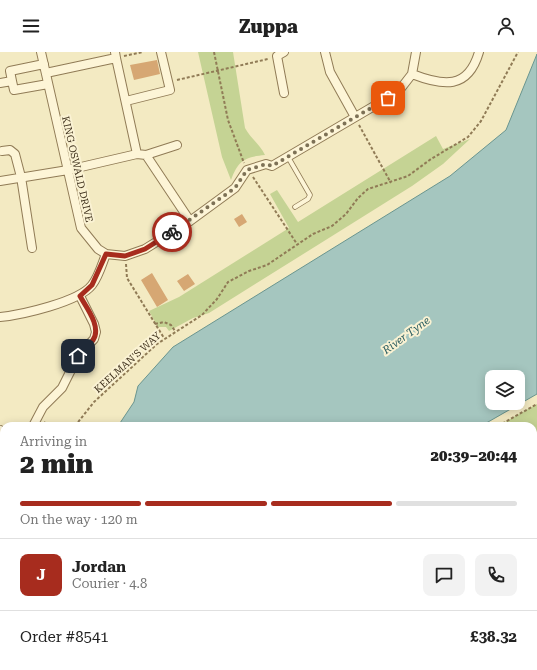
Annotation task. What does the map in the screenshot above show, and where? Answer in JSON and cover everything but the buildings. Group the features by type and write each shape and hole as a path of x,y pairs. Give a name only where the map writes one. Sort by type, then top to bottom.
{"street":[{"name":"KING OSWALD DRIVE","path":"42,52 81,228 98,249 106,254"},
{"path":"126,100 170,90 161,52"},
{"path":"325,52 330,72 355,117"},
{"path":"0,317 17,315 80,296 92,285 106,254 125,256 145,249 190,221 235,188 247,170 266,164 272,166 398,92 412,74 416,52"},
{"path":"412,74 448,84 460,80 468,74 479,52"},
{"path":"280,54 284,93"},
{"path":"46,73 116,55 136,154"},
{"path":"44,64 10,70 12,81 14,90 48,84"},
{"path":"0,83 12,81"},
{"path":"0,181 68,170 136,154 146,155 177,146"},
{"path":"2,151 10,150 15,154 21,177 32,248"},
{"path":"146,155 190,221"},
{"path":"35,422 43,407 62,388 78,356 94,340 96,332 94,324 80,296"}],"lane":[{"path":"288,157 310,195 308,199 295,207"}],"path":[{"path":"116,55 143,52"},
{"path":"214,52 228,120 247,170 259,185 297,244"},
{"name":"KEELMAN'S WAY","path":"78,422 94,402 164,338 202,315 228,282 249,271 267,265 313,234 332,226 346,214 358,198 368,189 391,183 408,176 431,159 468,137 481,121 518,52"},
{"path":"168,82 218,72 280,54"},
{"path":"355,117 391,183"},
{"path":"125,256 128,278 164,338"},
{"path":"155,324 164,322 170,325 175,331"},
{"path":"505,422 537,404"}],"green space":[{"path":"198,52 233,52 245,128 265,155 252,157 243,161 236,168 231,180 222,157"},
{"path":"436,136 443,149 470,139 443,164 412,186 209,313 193,318 169,331 166,327 158,327 149,311 179,297 289,228 270,194 277,190 298,222"},
{"path":"537,404 537,422 505,422"}],"water":[{"name":"River Tyne","path":"537,54 537,394 525,401 525,370 485,370 485,410 509,410 488,422 121,422 134,402 138,386 173,347 450,176 506,130"}],"way so far":[{"path":"172,232 190,221 235,188 247,170 266,164 272,166 388,98"}],"route":[{"path":"78,356 94,340 96,332 94,324 80,296 92,285 99,273 106,254 125,256 145,249 172,232"}]}
